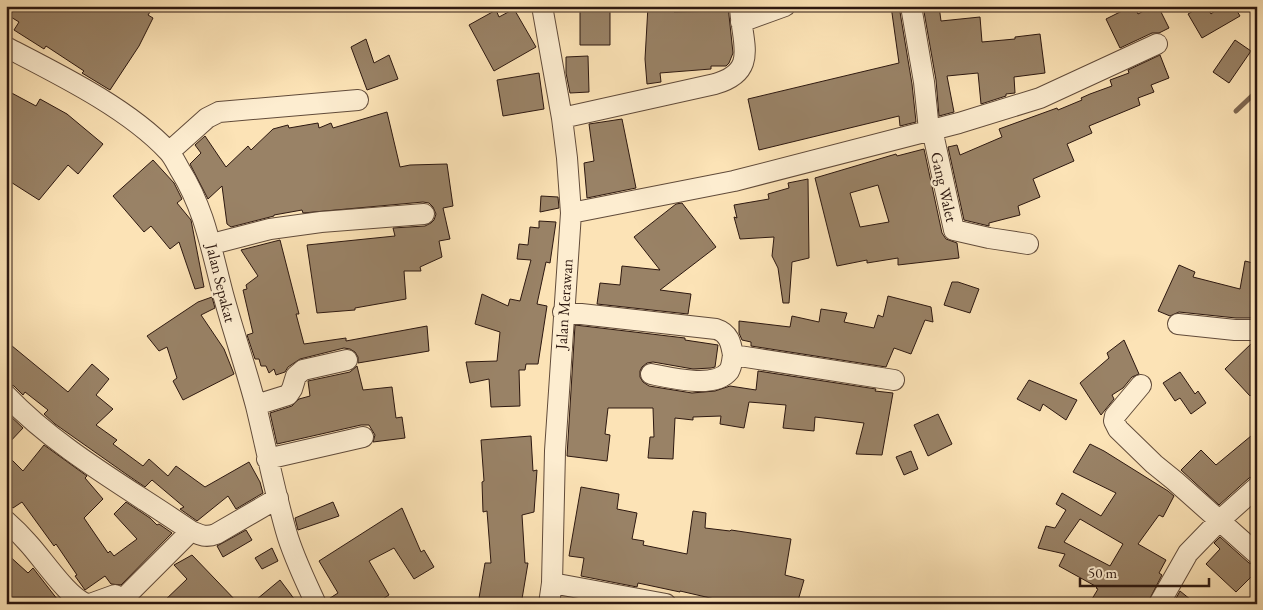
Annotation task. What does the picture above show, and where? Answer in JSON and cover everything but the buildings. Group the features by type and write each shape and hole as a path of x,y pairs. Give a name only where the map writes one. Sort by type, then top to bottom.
{"street":[{"name":"Jalan Merawan","path":"542,6 562,118 571,213 555,451 552,583 549,604"},
{"path":"562,118 728,80 740,72 746,57 741,14 786,6"},
{"path":"910,6 924,82 930,130"},
{"path":"571,213 734,181 959,123 1040,98 1157,44"},
{"name":"Jalan Sepakat","path":"6,47 108,104 149,134 169,152 195,198 212,244 225,301 256,405 267,459 296,559 316,604"},
{"path":"169,152 207,118 219,112 358,100"},
{"name":"Gang Walet","path":"930,130 954,230 1028,244"},
{"path":"212,244 270,229 321,222 424,214"},
{"path":"563,312 716,329 727,335 731,343 733,355 730,370 721,377 705,381 651,374"},
{"path":"1178,324 1235,330 1257,330"},
{"path":"733,355 894,380"},
{"path":"256,405 288,395 298,374 303,370 348,360"},
{"path":"1142,385 1115,416 1115,425 1154,464 1257,554"},
{"path":"6,395 40,427 191,531 206,536 216,534 278,498"},
{"path":"267,459 363,437"},
{"path":"1159,604 1188,553 1257,486"},
{"path":"6,521 28,543 70,592 79,600 89,604 113,596 118,596 126,601 191,531"},
{"path":"552,583 666,604"}],"waterway":[{"path":"1236,111 1257,89"}]}
